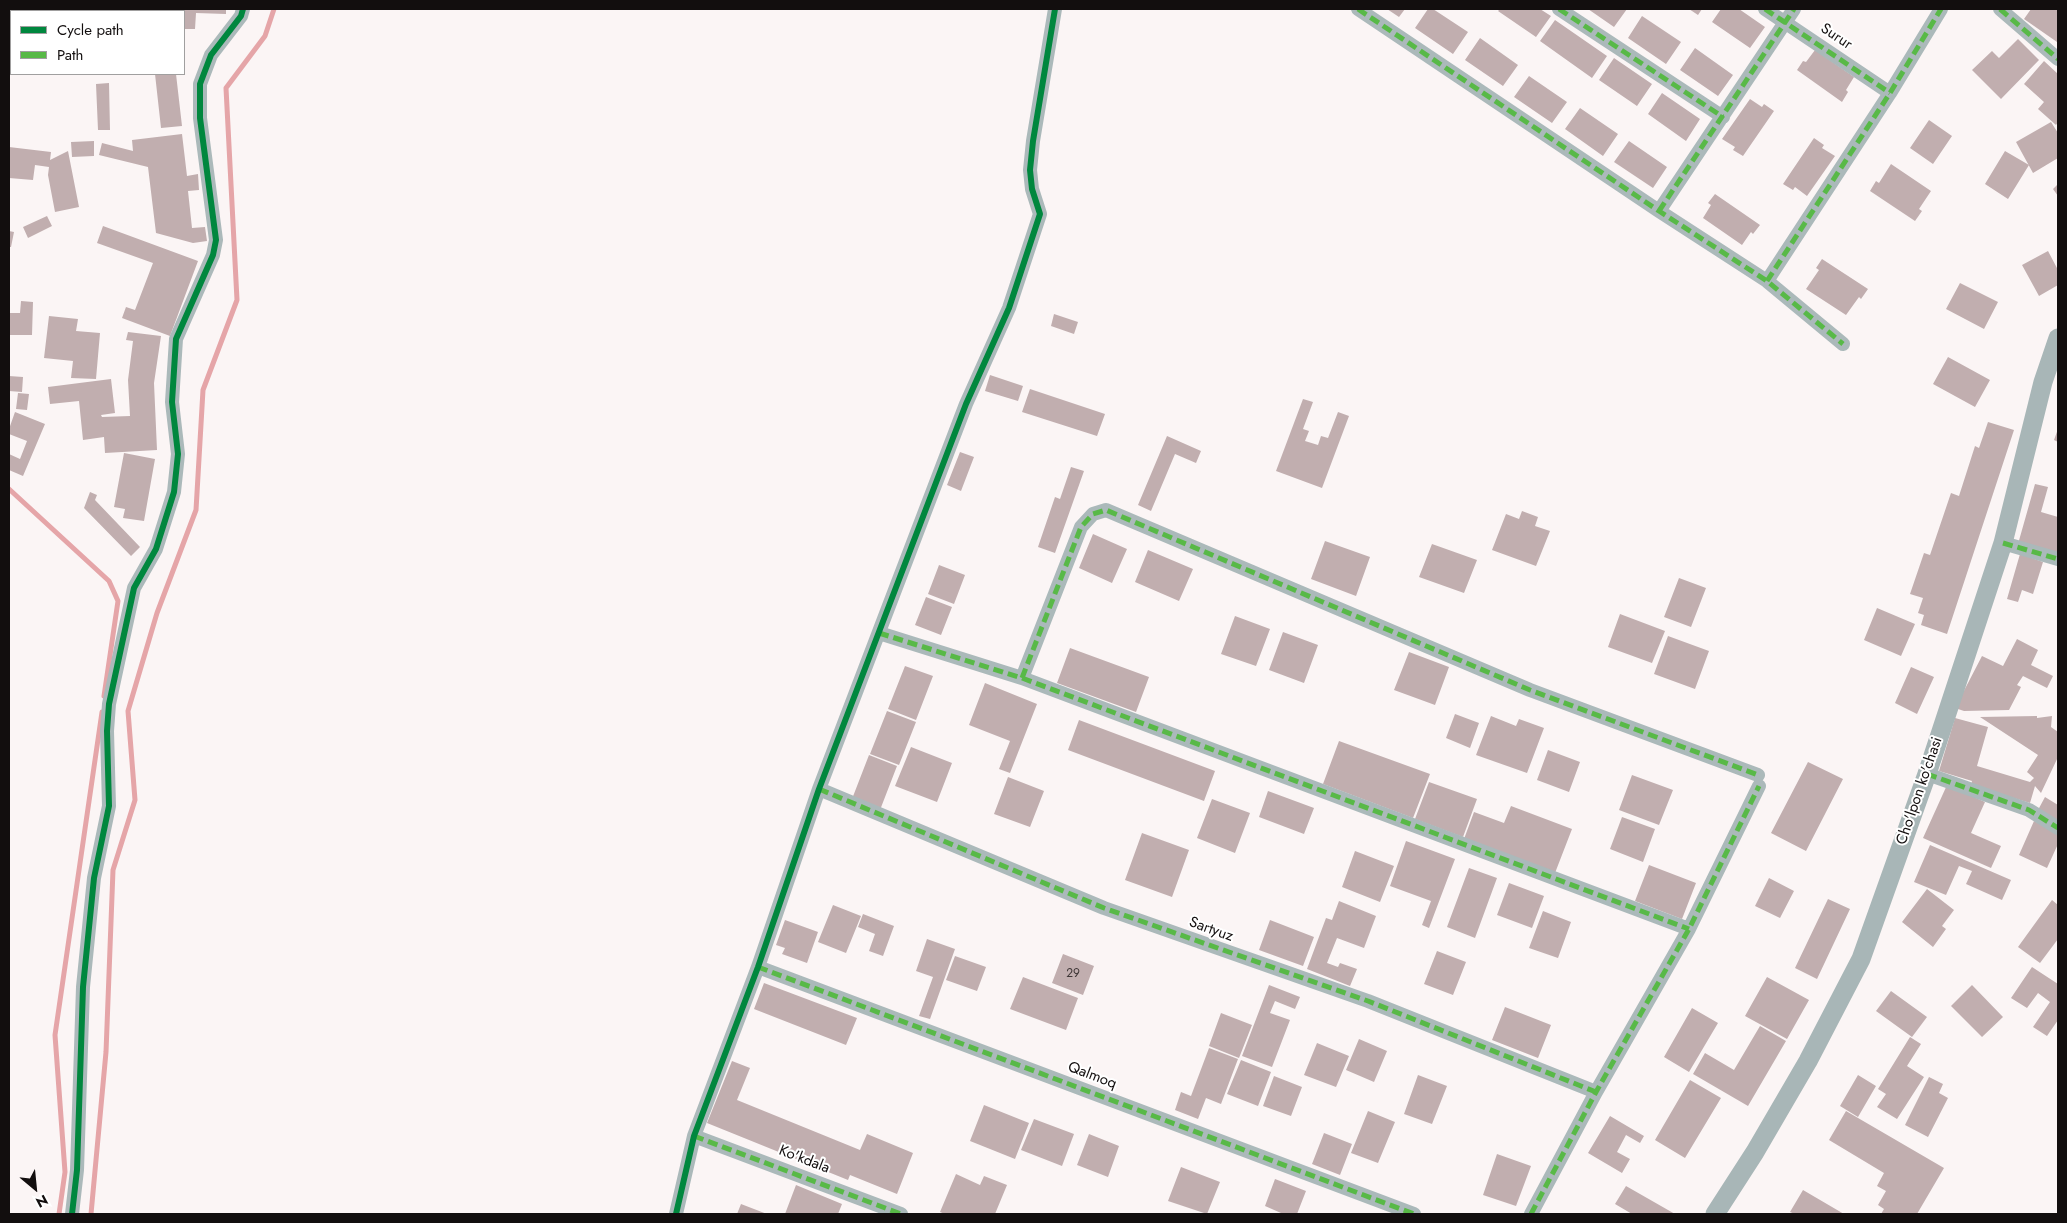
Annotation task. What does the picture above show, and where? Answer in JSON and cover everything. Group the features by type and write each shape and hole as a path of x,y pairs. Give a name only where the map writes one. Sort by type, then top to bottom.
{"main road":[{"name":"Cho'lpon ko'chasi","path":"1714,1214 1755,1152 1808,1061 1861,959 1927,774 2003,543 2043,382 2058,338"}],"street":[{"path":"72,1214 78,1170 83,987 94,878 108,806 107,731 109,704 134,588 156,549 174,492 178,454 172,402 176,339 213,255 216,240 200,118 200,84 211,55 241,16 244,9"},
{"path":"676,1214 694,1136 758,967 819,789 966,404 1009,308 1040,214 1032,189 1030,170 1055,9"},
{"path":"1358,9 1659,211 1766,280 1843,344"},
{"path":"1558,9 1723,117"},
{"name":"Surur","path":"1764,9 1890,93"},
{"path":"1659,211 1794,9"},
{"path":"1766,280 1890,93 1940,9"},
{"path":"2003,10 2058,59"},
{"path":"1022,678 1081,527 1093,514 1106,510 1530,690 1758,780 1689,928 1596,1092 1531,1214"},
{"path":"2003,543 2058,558"},
{"path":"878,633 1022,678 1689,928"},
{"path":"1927,774 2029,810 2058,828"},
{"name":"Sartyuz","path":"819,789 1104,908 1368,1001 1596,1092"},
{"name":"Qalmoq","path":"758,967 1414,1214"},
{"name":"Ko'kdala","path":"694,1136 901,1214"}],"building":[{"path":"9,9 73,9 10,10 9,18"},
{"path":"226,9 226,14 196,13 195,29 185,29 185,10 130,10"},
{"path":"1387,9 1405,9 1399,17"},
{"path":"1428,9 1433,9 1468,32 1453,54 1415,28"},
{"path":"1500,9 1540,9 1551,16 1536,37 1498,11"},
{"path":"1588,9 1627,9 1614,27"},
{"path":"1689,9 1702,9 1698,15"},
{"path":"1721,9 1739,9 1765,27 1750,48 1712,22"},
{"path":"2031,9 2058,9 2057,42 2024,19"},
{"path":"1642,16 1681,42 1666,64 1628,38"},
{"path":"1555,20 1607,56 1592,78 1540,41"},
{"path":"1480,38 1518,65 1503,86 1465,60"},
{"path":"2018,39 2039,60 2001,99 1972,70 1992,51 1999,58"},
{"path":"1695,48 1733,75 1718,96 1680,70"},
{"path":"1815,50 1854,77 1846,90 1848,92 1842,102 1797,70 1803,61 1806,62"},
{"path":"1614,58 1652,84 1637,106 1599,80"},
{"path":"2044,61 2058,74 2058,122 2056,125 2038,109 2044,102 2024,84"},
{"path":"155,75 176,75 182,126 161,128"},
{"path":"1529,76 1567,102 1552,123 1514,97"},
{"path":"109,83 110,130 98,130 96,84"},
{"path":"1662,93 1700,119 1686,141 1648,114"},
{"path":"1750,99 1762,107 1764,104 1774,111 1743,156 1733,150 1735,147 1722,139"},
{"path":"1580,108 1618,134 1603,156 1565,129"},
{"path":"1929,120 1952,136 1933,164 1910,148"},
{"path":"2051,122 2058,133 2058,158 2033,173 2016,142"},
{"path":"182,134 187,176 198,174 199,190 188,191 192,228 205,227 207,241 193,243 156,233 148,167 99,155 102,143 133,151 132,140"},
{"path":"1814,138 1824,145 1822,148 1835,156 1807,196 1795,187 1793,190 1783,184"},
{"path":"94,141 94,156 72,157 71,142"},
{"path":"1629,141 1667,167 1653,188 1614,162"},
{"path":"9,147 51,152 50,160 68,151 79,207 55,212 48,175 49,167 35,165 33,180 9,178"},
{"path":"2005,151 2029,165 2008,199 1985,184"},
{"path":"1891,164 1931,191 1919,209 1922,211 1915,221 1870,191 1876,181 1879,183"},
{"path":"2058,184 2058,196 2053,189"},
{"path":"1715,194 1760,225 1753,234 1751,232 1742,245 1703,218 1711,205 1708,203"},
{"path":"47,216 52,226 28,238 23,227"},
{"path":"103,226 198,261 170,336 122,318 126,307 135,310 153,263 97,243"},
{"path":"9,231 14,232 11,247 9,247"},
{"path":"2048,251 2058,270 2058,285 2039,296 2022,265"},
{"path":"1822,259 1868,289 1861,299 1859,297 1846,315 1806,289 1819,270 1816,268"},
{"path":"1960,283 1998,302 1984,329 1946,309"},
{"path":"21,301 33,302 32,335 9,335 9,313 20,313"},
{"path":"1054,314 1078,322 1074,334 1051,326"},
{"path":"49,316 78,319 76,331 100,333 96,379 71,378 73,361 44,358"},
{"path":"128,332 161,336 154,383 157,450 105,453 104,437 83,440 79,401 50,404 48,387 111,379 115,413 101,415 102,417 130,416 128,380 133,341 126,340"},
{"path":"1948,357 1990,380 1975,407 1933,384"},
{"path":"990,375 1023,386 1018,401 985,391"},
{"path":"9,376 23,377 22,392 9,391"},
{"path":"1030,389 1105,414 1097,436 1022,412"},
{"path":"18,393 29,394 27,410 16,409"},
{"path":"1303,399 1313,402 1303,429 1309,431 1305,441 1318,445 1321,436 1328,438 1338,412 1349,416 1322,488 1276,471"},
{"path":"15,412 45,424 23,476 9,470 9,454 20,459 27,441 9,434"},
{"path":"1988,422 2014,430 1947,634 1921,625 1924,615 1918,613 1923,598 1910,594 1924,553 1930,555 1951,493 1959,496 1975,446 1979,448"},
{"path":"2058,429 2058,442 2054,440"},
{"path":"1167,436 1201,451 1196,463 1175,454 1151,511 1138,505"},
{"path":"960,452 974,457 961,491 947,485"},
{"path":"124,453 155,459 144,521 123,518 125,509 114,507"},
{"path":"1071,467 1084,471 1055,553 1038,547 1055,497 1060,499"},
{"path":"2035,484 2048,487 2041,512 2058,517 2058,556 2018,544"},
{"path":"90,492 97,495 95,500 140,547 131,556 84,508"},
{"path":"1522,511 1538,517 1535,526 1550,531 1536,566 1492,550 1506,514 1519,519"},
{"path":"1093,534 1127,549 1112,583 1079,568"},
{"path":"1325,541 1370,557 1356,596 1311,579"},
{"path":"1432,544 1477,560 1464,593 1419,577"},
{"path":"1148,550 1193,569 1179,601 1135,582"},
{"path":"2020,554 2043,562 2033,594 2022,590 2018,602 2007,599"},
{"path":"939,565 965,575 954,604 928,594"},
{"path":"1679,578 1706,588 1691,627 1664,617"},
{"path":"926,597 952,607 941,635 915,625"},
{"path":"1877,608 1915,624 1901,656 1864,640"},
{"path":"1620,614 1665,631 1652,663 1608,647"},
{"path":"1235,616 1270,629 1256,666 1221,654"},
{"path":"1283,632 1318,645 1304,683 1269,670"},
{"path":"1668,636 1709,651 1695,689 1654,674"},
{"path":"2017,639 2038,650 2031,665 2053,676 2047,688 2023,676 2017,685 2021,687 2009,710 1964,711 1955,708 1982,656 2003,666"},
{"path":"1070,648 1149,677 1136,712 1057,683"},
{"path":"1409,652 1449,667 1435,705 1394,690"},
{"path":"905,666 933,676 916,720 888,709"},
{"path":"1911,667 1934,677 1917,714 1895,703"},
{"path":"985,683 1037,704 1010,773 999,769 1010,741 969,725"},
{"path":"887,711 916,722 899,765 870,754"},
{"path":"1455,714 1479,723 1470,748 1446,738"},
{"path":"1491,716 1516,726 1519,719 1544,728 1527,773 1476,755"},
{"path":"2037,716 2037,718 2052,716 2051,727 2058,732 2058,757 2041,793 2035,786 2030,803 1971,785 1972,781 1939,771 1955,718 1988,727 1977,766 2030,782 2034,778 2027,772 2038,755 1980,717"},
{"path":"1079,720 1215,771 1204,801 1068,750"},
{"path":"1339,741 1430,774 1413,818 1323,784"},
{"path":"911,747 952,763 937,802 895,786"},
{"path":"1548,750 1580,762 1569,792 1537,780"},
{"path":"869,755 897,766 880,810 852,799"},
{"path":"1808,762 1843,779 1806,851 1771,833"},
{"path":"1632,775 1673,790 1659,825 1619,810"},
{"path":"1008,777 1044,791 1030,827 994,814"},
{"path":"1429,782 1477,799 1463,837 1415,819"},
{"path":"1947,785 1985,802 1971,833 2001,846 1991,868 1923,838"},
{"path":"1268,791 1314,808 1304,834 1259,817"},
{"path":"2045,797 2058,805 2058,821 2038,810"},
{"path":"1212,799 1250,813 1235,853 1197,838"},
{"path":"1511,806 1572,829 1555,873 1464,839 1474,812 1504,823"},
{"path":"1622,817 1655,829 1643,862 1610,849"},
{"path":"2034,821 2058,832 2058,844 2047,868 2019,855"},
{"path":"1142,833 1189,850 1172,897 1125,880"},
{"path":"1406,841 1455,859 1429,928 1422,925 1431,901 1390,886"},
{"path":"1930,845 2011,880 2002,900 1966,884 1972,871 1959,866 1946,895 1914,882"},
{"path":"1355,851 1394,866 1380,902 1342,887"},
{"path":"1649,865 1696,883 1682,919 1635,901"},
{"path":"1469,868 1497,878 1475,938 1447,927"},
{"path":"1769,878 1794,891 1780,918 1755,906"},
{"path":"1509,883 1544,896 1532,928 1497,915"},
{"path":"1927,889 1954,910 1942,926 1946,929 1933,947 1902,922"},
{"path":"1828,899 1850,909 1817,979 1795,968"},
{"path":"2052,900 2058,905 2058,939 2040,963 2018,947"},
{"path":"1339,901 1376,916 1364,948 1337,938 1327,963 1338,967 1340,963 1357,969 1350,986 1307,969 1326,918 1332,920"},
{"path":"833,905 861,916 846,953 818,942"},
{"path":"1543,911 1571,922 1558,958 1529,948"},
{"path":"863,914 894,926 883,956 869,951 875,934 858,927"},
{"path":"785,920 818,932 807,963 782,954 785,948 776,945"},
{"path":"1270,920 1314,937 1303,966 1259,950"},
{"path":"927,939 955,949 930,1019 919,1016 933,977 916,971"},
{"path":"1437,951 1466,962 1453,995 1424,984"},
{"path":"1063,954 1094,966 1083,995 1052,983"},
{"path":"955,956 986,967 977,991 946,980"},
{"path":"2032,967 2058,984 2058,1020 2047,1036 2033,1027 2050,1002 2038,993 2027,1008 2011,998"},
{"path":"1023,977 1078,998 1066,1030 1010,1009"},
{"path":"1767,977 1809,1000 1787,1039 1745,1016"},
{"path":"764,983 857,1018 846,1045 754,1009"},
{"path":"1269,985 1300,997 1295,1009 1275,1001 1270,1013 1290,1020 1272,1067 1242,1056"},
{"path":"1972,985 2003,1017 1982,1037 1951,1006"},
{"path":"1891,991 1927,1017 1912,1037 1876,1011"},
{"path":"1505,1007 1551,1025 1538,1058 1492,1040"},
{"path":"1692,1008 1718,1023 1689,1072 1664,1057"},
{"path":"1221,1013 1252,1025 1239,1058 1209,1046"},
{"path":"1760,1026 1786,1041 1748,1106 1693,1074 1705,1053 1734,1070"},
{"path":"1910,1037 1921,1044 1907,1066 1924,1077 1897,1119 1877,1107 1886,1094 1878,1089"},
{"path":"1359,1039 1387,1051 1374,1082 1346,1070"},
{"path":"1317,1043 1349,1056 1336,1087 1304,1075"},
{"path":"1209,1048 1238,1059 1221,1104 1206,1098 1198,1119 1175,1110 1181,1092 1191,1096"},
{"path":"1241,1060 1271,1072 1258,1106 1227,1094"},
{"path":"732,1061 750,1068 737,1100 860,1150 867,1134 913,1153 897,1194 850,1175 848,1180 707,1123"},
{"path":"1418,1075 1447,1086 1432,1124 1404,1114"},
{"path":"1858,1075 1876,1086 1858,1117 1840,1106"},
{"path":"1274,1076 1302,1087 1291,1116 1263,1106"},
{"path":"1929,1077 1943,1084 1939,1093 1948,1098 1928,1137 1905,1125"},
{"path":"1690,1080 1721,1098 1685,1158 1655,1140"},
{"path":"984,1105 1029,1123 1015,1159 970,1141"},
{"path":"1368,1111 1395,1122 1378,1163 1351,1153"},
{"path":"1846,1111 1944,1168 1917,1214 1881,1214 1884,1209 1878,1205 1886,1191 1877,1186 1884,1173 1829,1140"},
{"path":"1610,1116 1644,1136 1640,1143 1626,1135 1617,1152 1630,1159 1622,1173 1588,1153"},
{"path":"1034,1119 1074,1134 1062,1166 1021,1150"},
{"path":"1324,1133 1352,1144 1340,1175 1312,1164"},
{"path":"1089,1134 1119,1146 1108,1177 1077,1165"},
{"path":"1497,1154 1531,1166 1516,1206 1483,1195"},
{"path":"1181,1167 1220,1182 1207,1214 1168,1201"},
{"path":"956,1174 980,1185 984,1176 1007,1185 995,1214 945,1214 940,1212"},
{"path":"1275,1179 1306,1191 1297,1214 1281,1214 1265,1206"},
{"path":"796,1185 842,1204 838,1214 785,1214"},
{"path":"1626,1186 1675,1214 1632,1214 1615,1204"},
{"path":"1803,1190 1844,1214 1795,1214 1790,1212"},
{"path":"741,1204 767,1214 737,1214"}],"waterway":[{"path":"91,1214 106,1052 113,870 135,800 128,711 157,613 196,510 203,390 237,300 226,88 265,36 274,9"},
{"path":"9,489 109,581 118,601 104,696"},
{"path":"59,1214 65,1172 55,1035 102,712"}],"marked path":[{"path":"1358,9 1659,211 1767,281 1843,344"},
{"path":"1559,9 1723,117"},
{"path":"1765,9 1890,93"},
{"path":"1659,211 1794,9"},
{"path":"1767,281 1890,93 1941,9"},
{"path":"2000,9 2058,59"},
{"path":"1022,678 1081,527 1093,514 1106,510 1530,690 1758,775"},
{"path":"2003,543 2058,559"},
{"path":"879,633 1022,678 1689,929"},
{"path":"1927,774 2029,810 2058,828"},
{"path":"1531,1214 1596,1092 1689,929 1759,786"},
{"path":"819,789 1104,908 1368,1001 1596,1092"},
{"path":"758,967 1414,1214"},
{"path":"694,1136 901,1214"}],"cycle path":[{"path":"72,1214 77,1170 83,987 94,878 109,806 107,731 109,704 134,588 156,549 174,492 178,454 172,402 176,339 213,255 216,240 200,118 200,84 211,55 241,16 243,9"},
{"path":"676,1214 694,1136 758,967 819,789 966,404 1009,308 1040,214 1032,189 1030,170 1055,9"}]}
